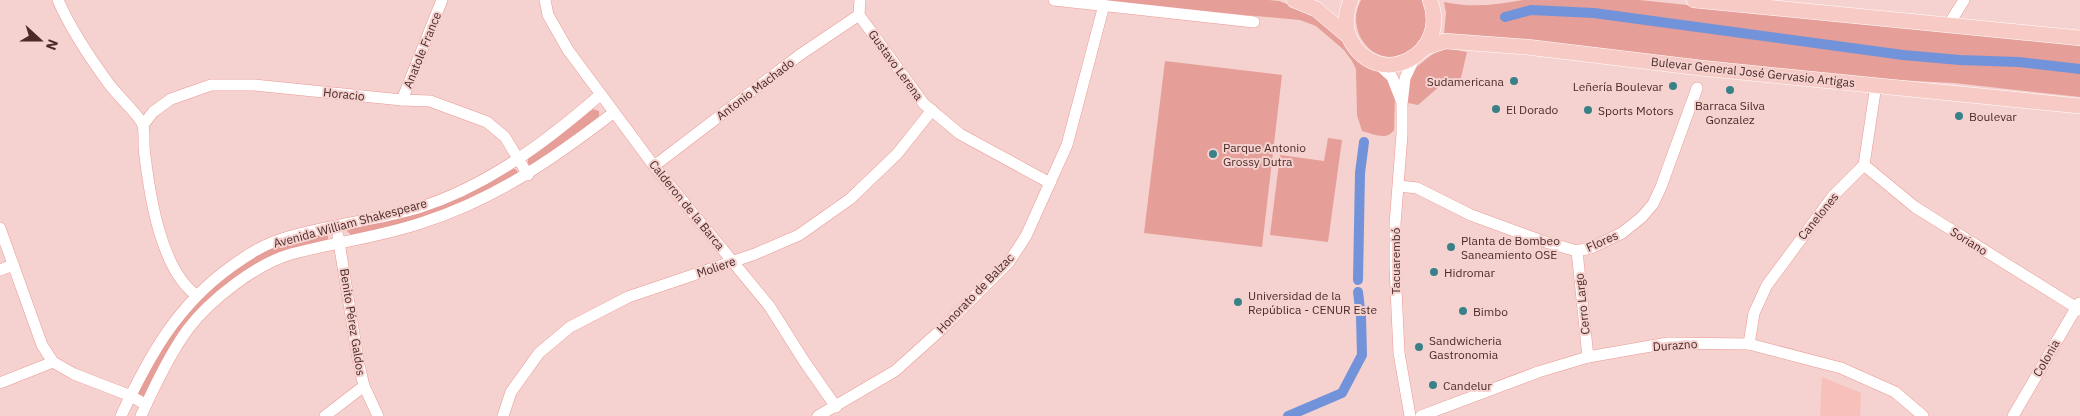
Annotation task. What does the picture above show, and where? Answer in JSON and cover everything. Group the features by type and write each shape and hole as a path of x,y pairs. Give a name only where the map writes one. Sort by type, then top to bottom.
{"main road":[{"path":"1294,0 1316,9 1348,36 1365,57 1377,63"},
{"path":"1348,36 1347,10 1351,0"},
{"path":"1421,52 1432,36 1435,23 1434,10 1430,0"},
{"path":"1694,0 2080,38"},
{"name":"Bulevar General José Gervasio Artigas","path":"1377,63 1390,65 1403,63 1421,52 1445,42 1526,47 1701,68 2080,106"}],"street":[{"path":"58,0 67,20 110,86 143,124 144,151 154,217 175,269 187,289 196,295"},
{"name":"Anatole France","path":"402,100 442,0"},
{"name":"Calderon de la Barca","path":"545,0 548,15 568,50 613,113 770,307 836,407"},
{"path":"859,14 860,0"},
{"path":"1054,0 1254,22"},
{"path":"1949,24 1964,0"},
{"name":"Honorato de Balzac","path":"818,416 895,371 944,327 1008,262 1026,236 1067,145 1104,5"},
{"name":"Gustavo Lerena","path":"859,14 924,104 960,134 1050,183"},
{"name":"Antonio Machado","path":"654,166 801,54 859,14"},
{"name":"Tacuarembó","path":"1410,416 1399,354 1395,304 1395,224 1405,78 1421,52"},
{"name":"Tacuarembó","path":"1377,63 1392,77 1402,104"},
{"name":"Horacio","path":"143,124 152,112 171,99 211,85 254,85 402,100 430,101 487,122 505,137 528,175"},
{"path":"1864,165 1876,85"},
{"name":"Flores","path":"1399,186 1417,188 1497,226 1577,251 1591,248 1622,233 1642,217 1652,204 1661,187 1697,88"},
{"name":"Avenida William Shakespeare","path":"121,416 158,344 196,295 222,273 262,248 281,239 419,208 466,188 519,159 559,131 600,94"},
{"name":"Moliere","path":"503,416 511,392 539,352 570,327 628,297 733,262 799,235 850,198 897,154 932,110"},
{"name":"Avenida William Shakespeare","path":"141,416 188,329 209,307 251,273 289,255 339,242 379,235 425,222 475,202 528,175 613,113"},
{"name":"Soriano","path":"1864,165 1915,207 2078,306"},
{"name":"Canelones","path":"1749,344 1754,312 1767,285 1833,196 1864,165"},
{"name":"Benito Pérez Galdos","path":"336,226 358,365 364,386 378,416"},
{"path":"0,228 42,345 53,362 74,374 131,396 146,404"},
{"name":"Cerro Largo","path":"1577,251 1588,358"},
{"path":"0,270 13,265"},
{"name":"Colonia","path":"2013,416 2078,306"},
{"name":"Durazno","path":"1421,416 1538,372 1588,358 1668,343 1749,344 1841,368 1895,392 1922,416"},
{"path":"0,383 53,362"},
{"path":"326,416 364,386"}],"shaded area":[{"path":"1085,0 1268,0 1279,1 1308,12 1336,30 1360,62 1386,76 1395,98 1394,130 1384,136 1362,131 1357,115 1356,69 1344,50 1316,26 1300,20"},
{"path":"1361,0 1424,0 1427,6 1425,38 1404,55 1392,57 1381,55 1371,50 1359,33 1356,22"},
{"path":"1523,0 1639,0 2080,45 2080,97 1954,83 1855,78 1444,34 1446,13 1444,2 1484,5"},
{"path":"1445,48 1467,52 1459,86 1449,82 1441,85 1418,105 1408,103 1409,79 1414,70 1424,60"},
{"name":"Parque Antonio Grossy Dutra","path":"1165,61 1282,75 1262,247 1144,233"},
{"path":"593,109 599,111 599,116 567,142 530,165 528,164 528,158"},
{"path":"1328,138 1342,140 1328,242 1270,235 1280,155 1324,161"},
{"path":"512,168 517,170 517,173 474,199 423,219 351,235 347,231 348,228 420,211"},
{"path":"328,233 328,240 286,251 206,303 146,395 138,394 162,346 199,298 247,260 283,242"},
{"path":"1822,377 1861,393 1860,416 1820,416"}],"waterway":[{"path":"1505,17 1531,10 1594,13 1903,55 1960,60 2019,62 2080,69"},
{"path":"1358,280 1360,173 1364,142"},
{"path":"1288,416 1342,393 1362,355 1358,292"}],"place":[{"name":"Sudamericana","path":"1514,81"},
{"name":"Leñería Boulevar","path":"1673,86"},
{"name":"Barraca Silva Gonzalez","path":"1730,90"},
{"name":"El Dorado","path":"1496,109"},
{"name":"Sports Motors","path":"1588,110"},
{"name":"Boulevar","path":"1959,116"},
{"name":"Parque Antonio Grossy Dutra","path":"1213,154"},
{"name":"Planta de Bombeo Saneamiento OSE","path":"1451,247"},
{"name":"Hidromar","path":"1434,272"},
{"name":"Universidad de la República - CENUR Este","path":"1238,302"},
{"name":"Bimbo","path":"1463,311"},
{"name":"Sandwicheria Gastronomia","path":"1419,347"},
{"name":"Candelur","path":"1433,385"}]}
